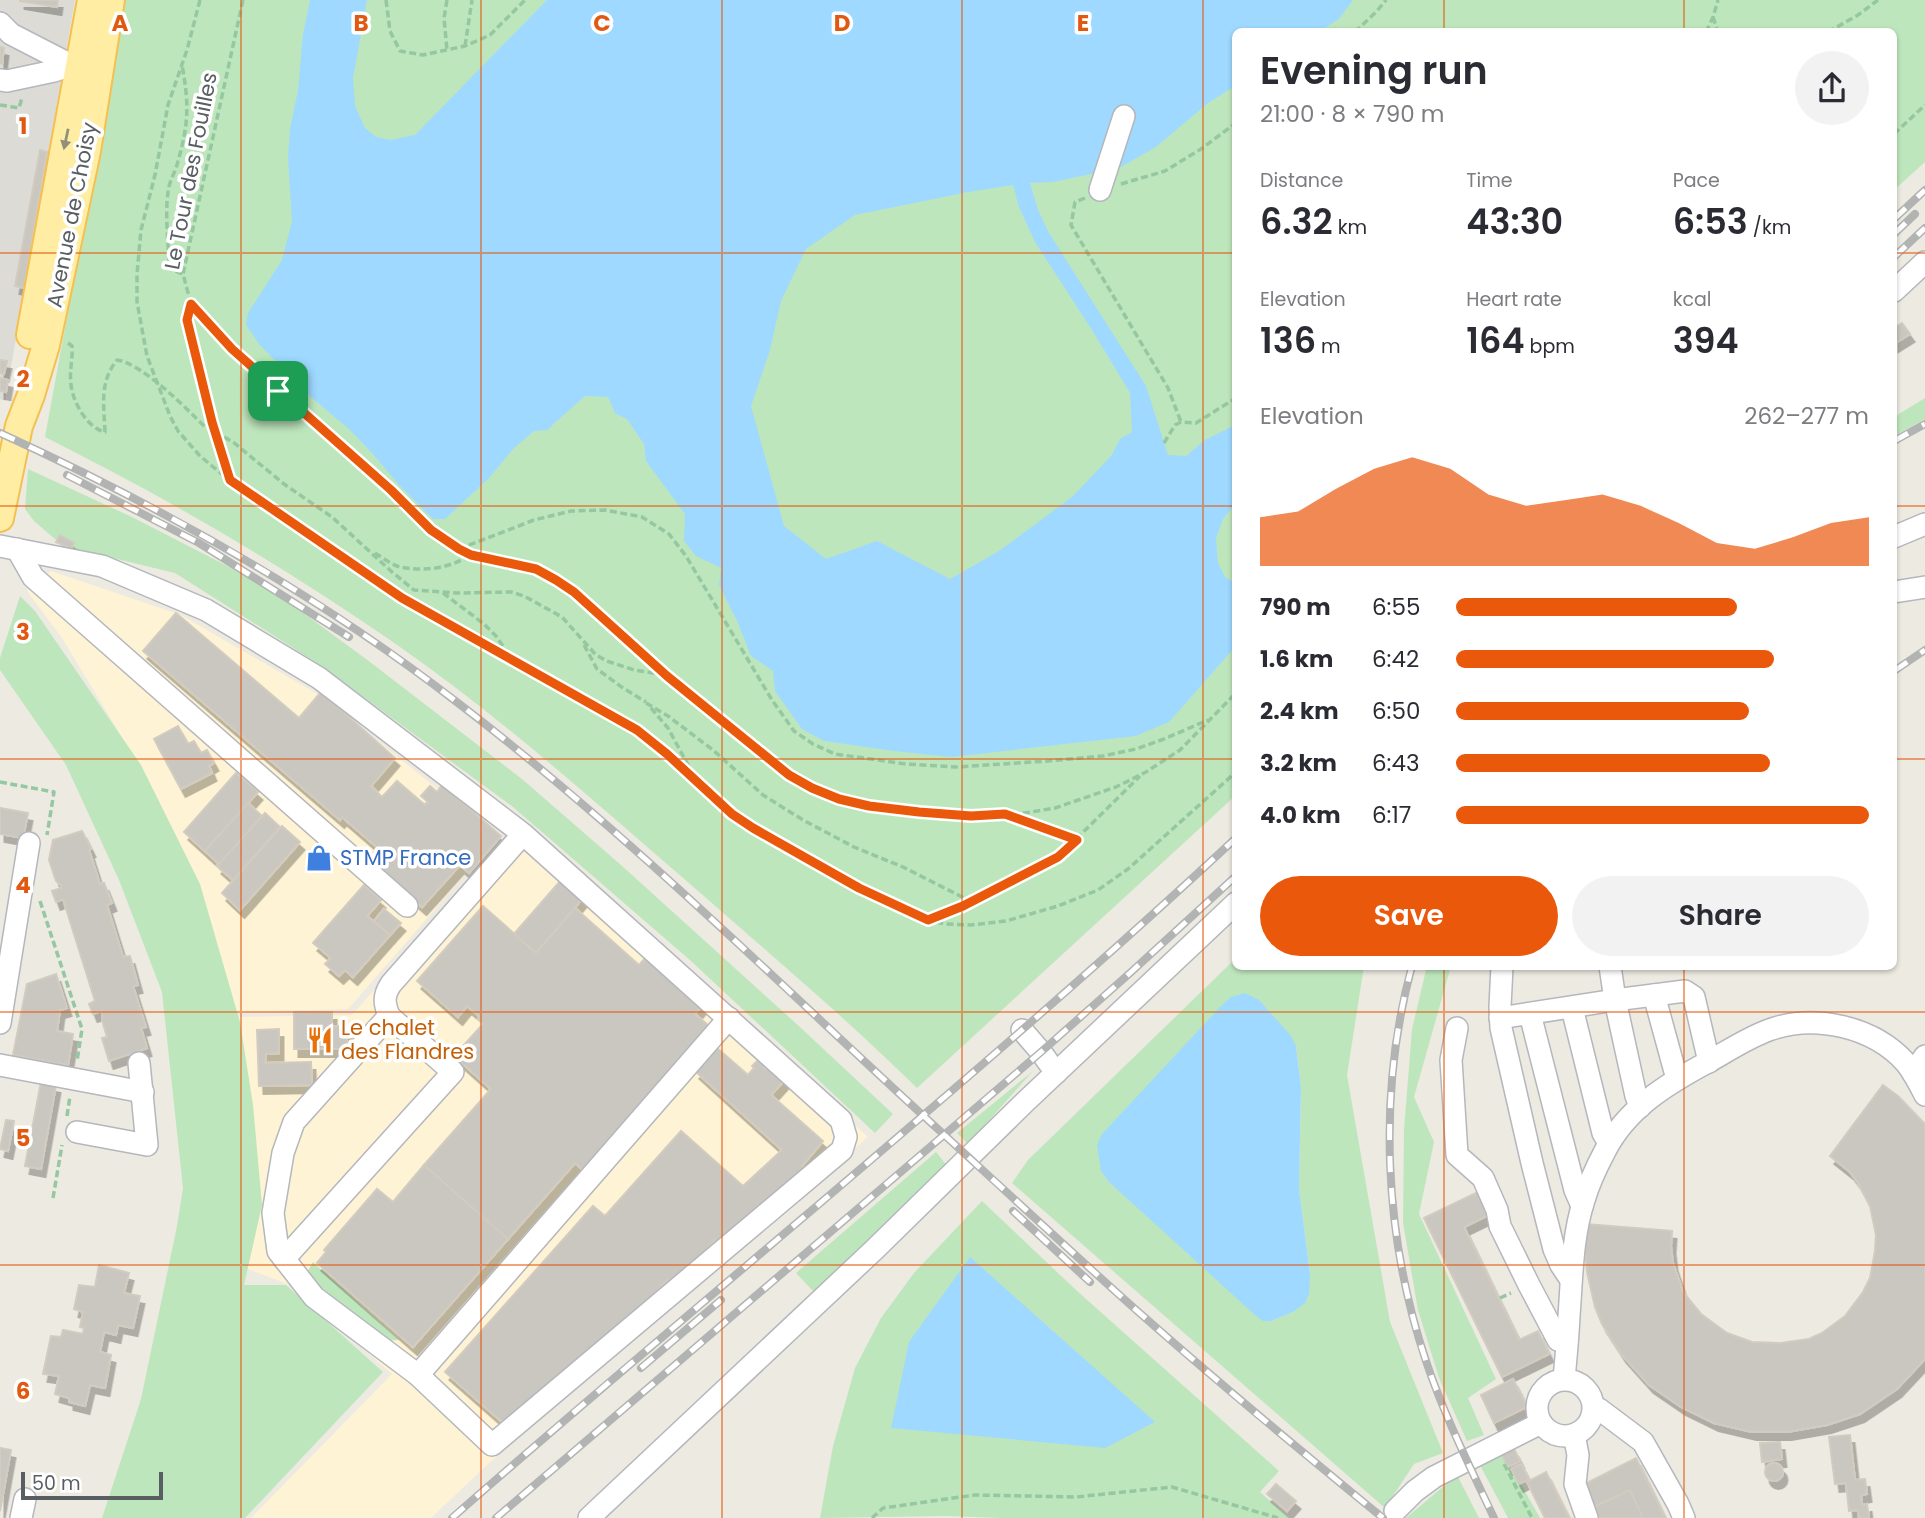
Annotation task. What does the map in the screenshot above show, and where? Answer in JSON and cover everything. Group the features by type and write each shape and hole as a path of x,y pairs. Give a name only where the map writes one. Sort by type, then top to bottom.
{"main road":[{"name":"Avenue de Choisy","path":"19,426 19,387 75,67 91,0"},
{"name":"Avenue de Choisy","path":"0,518 19,426 32,394 46,345 92,121 111,0"}],"street":[{"path":"0,23 11,34 75,67 92,121"},
{"path":"0,80 7,81 75,67 104,46"},
{"path":"1100,190 1124,116"},
{"path":"1897,287 1925,262"},
{"path":"1897,536 1925,524"},
{"path":"8,547 102,566 206,610 320,678 523,834 841,1120 846,1137 842,1150 492,1445 418,1375 314,1297 278,1251 273,1213 283,1153 294,1122 389,1016"},
{"path":"8,547 33,577 407,906"},
{"path":"1897,592 1925,587"},
{"path":"284,1259 453,1072 389,1016 385,993 523,834"},
{"path":"0,1023 37,844"},
{"path":"589,1518 874,1250 1232,907"},
{"path":"1502,970 1500,1018 1509,1068 1554,1249 1571,1280"},
{"path":"1611,970 1640,1107"},
{"path":"1500,1018 1685,991 1694,997 1709,1062"},
{"path":"1654,995 1677,1079"},
{"path":"1572,1008 1604,1133 1609,1143"},
{"path":"1530,1014 1574,1190 1582,1206"},
{"path":"418,1375 729,1018"},
{"path":"1564,1379 1576,1231 1582,1206 1593,1175 1609,1143 1625,1121 1640,1107 1677,1079 1730,1048 1771,1029 1810,1022 1840,1026 1869,1036 1890,1048 1907,1064 1919,1064 1925,1096"},
{"path":"1457,1028 1451,1060 1457,1155 1483,1178 1497,1210 1500,1226 1529,1285 1558,1340 1567,1341"},
{"path":"1023,1030 1056,1073"},
{"path":"69,1132 147,1145 139,1063"},
{"path":"0,1065 143,1092"},
{"path":"1564,1379 1578,1382 1586,1388 1594,1408 1589,1424 1582,1431 1564,1436 1547,1430 1537,1414 1536,1405 1544,1388 1564,1379"},
{"path":"1594,1408 1643,1442 1684,1518"},
{"path":"1395,1511 1434,1476 1541,1423"},
{"path":"1574,1435 1578,1455 1576,1489 1587,1518"}],"path":[{"path":"200,0 187,50 168,104 141,230 137,302 147,356 178,431 201,456 230,480 402,598 637,730 732,814 753,828 859,888 928,920 945,925 1006,921 1058,906 1098,890 1128,869 1232,776"},
{"name":"Le Tour des Fouilles","path":"243,0 183,274 191,304 232,349 391,490 431,530 471,555 536,569 556,580 574,592 667,676 789,775 839,799 869,806 971,816 1025,813 1065,806 1116,788 1180,750 1232,697"},
{"path":"386,0 390,31 400,51 423,55 465,46 490,35 525,0"},
{"path":"447,0 444,18 447,50"},
{"path":"465,46 472,0"},
{"path":"1359,28 1386,0"},
{"path":"1708,28 1718,0"},
{"path":"1835,28 1878,0"},
{"path":"1713,17 1717,28"},
{"path":"182,63 188,99 186,132 168,189 167,213 169,262 171,269 183,274"},
{"path":"1897,131 1925,105"},
{"path":"1181,422 1168,388 1072,225 1075,202 1100,190 1165,171 1232,126"},
{"path":"191,304 187,320 212,422 230,480"},
{"path":"66,343 72,346 74,359 70,382 74,398 90,424 99,431 105,432 103,390 107,375 117,360 125,361 158,385 205,428 212,422"},
{"path":"1164,443 1175,425 1181,422 1196,423 1232,400"},
{"path":"215,432 233,442 284,484 332,517 414,590 511,592 524,596 562,617 596,655 634,670 667,676"},
{"path":"459,549 534,520 571,511 605,510 642,517 669,534 686,556 772,700 794,731 835,754 906,764 956,766 1103,756 1164,740 1211,718"},
{"path":"371,551 399,566 438,569 460,562 471,555"},
{"path":"442,591 490,630 510,658"},
{"path":"579,636 597,669 690,731 763,795 854,847 903,867 972,902"},
{"path":"646,703 668,728 698,783"},
{"path":"928,920 972,902 1058,857 1144,773"},
{"path":"0,782 54,792 37,844"},
{"path":"1005,814 1077,840"},
{"path":"38,896 82,1029 69,1132 53,1198"},
{"path":"1500,1298 1529,1285"},
{"path":"1496,1463 1506,1467 1532,1518"},
{"path":"872,1518 883,1508 975,1495 1076,1497 1172,1487 1278,1518"}],"shaded area":[{"path":"0,0 75,0 5,401 0,399"},
{"path":"51,571 181,615 321,696 498,837 348,1009 236,1012 140,767 62,638 27,591"},
{"path":"522,824 868,1137 489,1463 431,1518 251,1518 392,1374 290,1285 225,1260 234,1017 352,1015"}],"green space":[{"path":"125,0 1925,0 1925,162 1897,187 1897,28 1232,28 1232,799 917,1088 808,988 585,793 509,729 430,669 349,612 264,558 134,483 45,437"},
{"path":"1925,398 1925,419 1897,434 1897,415"},
{"path":"28,469 132,517 268,587 370,662 522,779 621,865 893,1114 875,1133 691,961 513,807 320,665 175,573 63,546 34,521 25,509"},
{"path":"20,596 35,611 141,765 200,884 240,1022 253,1105 262,1205 244,1285 286,1285 383,1372 245,1518 102,1518 141,1399 183,1188 162,992 119,880 66,765 0,670 0,658"},
{"path":"1232,962 1232,970 1363,970 1347,1075 1390,1322 1443,1453 1414,1464 1385,1508 1012,1183 1028,1160","holes":["1296,1045 1301,1087 1299,1189 1310,1274 1293,1312 1271,1321 1263,1321"]},
{"path":"1426,970 1450,970 1414,1097 1434,1142 1419,1214 1496,1379 1468,1398 1484,1435 1467,1441 1439,1378 1418,1310 1403,1223 1404,1130 1412,1029"},
{"path":"1033,1071 968,1144 957,1133"},
{"path":"936,1152 948,1167 814,1292 796,1273"},
{"path":"982,1201 1076,1290 1279,1471 1260,1492 1289,1518 820,1518 833,1446 855,1368 881,1318 914,1273"},
{"path":"313,1262 399,1340 383,1341 306,1274"},
{"path":"1503,1452 1540,1518 1508,1518 1480,1465"},
{"path":"1457,1475 1479,1518 1406,1518"}],"water":[{"path":"310,0 367,0 353,78 355,106 365,128 376,137 390,140 415,135 547,0 1353,0 1339,19 1325,28 1232,28 1232,88 1208,103 1156,147 1119,168 1053,182 1030,183 1038,210 1049,233 1146,386 1168,455 1186,456 1205,440 1232,426 1232,508 1223,519 1216,538 1218,563 1225,577 1232,581 1232,650 1169,722 1136,736 951,757 824,741 802,729 775,691 773,671 751,656 719,585 721,568 696,556 684,541 685,514 646,461 644,444 627,419 615,413 608,397 585,396 547,430 534,431 445,519 433,519 350,430 311,397 259,344 246,325 248,313 282,260 292,221 288,158 290,129 298,90 303,34","holes":["1013,185 1019,207 1035,242 1130,393 1132,432 1120,439 1112,455 1072,497 999,551 950,579 877,541 826,559 784,526 751,406 770,350 781,301 806,249 855,215"]},
{"path":"1245,993 1259,1000 1291,1036 1296,1046 1301,1087 1299,1189 1310,1274 1309,1294 1305,1303 1293,1312 1271,1321 1263,1321 1256,1316 1109,1182 1101,1171 1097,1145 1102,1134 1222,1005 1231,997"},
{"path":"970,1257 1155,1422 1105,1448 891,1428 909,1342"}],"building":[{"path":"20,0 58,0 57,7"},
{"path":"0,47 4,48 2,64 0,63"},
{"path":"40,150 47,152 24,288 15,286"},
{"path":"1902,323 1910,334 1897,342 1897,326"},
{"path":"0,360 7,361 4,374 0,373"},
{"path":"0,378 8,380 6,392 0,391"},
{"path":"60,535 74,543 71,549 56,542"},
{"path":"176,613 299,718 321,692 395,758 371,786 382,797 397,781 425,805 428,802 421,796 430,786 437,792 442,785 501,836 469,873 460,865 422,907 367,859 378,848 342,817 340,820 143,651"},
{"path":"178,726 188,744 194,741 201,753 207,750 214,763 209,766 212,773 181,789 154,739"},
{"path":"236,773 258,792 205,851 184,832"},
{"path":"248,803 262,816 219,864 205,851"},
{"path":"0,808 28,813 23,838 0,834"},
{"path":"265,813 280,827 233,880 217,866"},
{"path":"282,826 300,842 240,910 222,893"},
{"path":"82,831 91,849 89,850 100,884 104,883 112,903 107,905 123,957 130,956 138,985 133,986 146,1027 141,1028 147,1048 109,1061 102,1038 107,1037 102,1011 93,1014 89,1004 95,1001 63,899 56,902 52,891 62,888 56,881 49,860 53,840"},
{"path":"562,879 583,898 536,953 514,934"},
{"path":"364,885 381,900 367,916 390,935 353,977 345,970 339,976 325,964 331,958 313,943"},
{"path":"483,906 536,953 575,908 639,965 648,955 703,1004 695,1014 715,1031 588,1174 575,1163 508,1239 424,1165 491,1089 454,1056 483,1024 478,1019 479,1016 467,1006 458,1017 417,981"},
{"path":"384,909 401,923 390,935 374,921"},
{"path":"56,974 67,1008 60,1010 57,1031 73,1034 68,1065 13,1055 27,984"},
{"name":"Le chalet des Flandres","path":"294,1012 332,1012 332,1026 347,1026 347,1049 294,1049"},
{"path":"279,1029 279,1053 266,1054 265,1063 311,1062 312,1085 259,1086 257,1030"},
{"path":"716,1047 748,1075 757,1061 766,1069 774,1059 790,1074 771,1095 823,1141 802,1166 808,1172 765,1212 758,1205 722,1246 715,1240 675,1285 668,1279 611,1342 604,1336 563,1382 556,1376 509,1428 445,1372 593,1206 605,1216 681,1131 743,1186 782,1150 695,1071"},
{"path":"41,1082 56,1085 41,1169 25,1166"},
{"path":"1883,1085 1898,1096 1925,1124 1925,1359 1897,1389 1860,1414 1827,1425 1787,1432 1752,1432 1714,1423 1681,1407 1649,1385 1622,1355 1602,1324 1595,1307 1587,1272 1584,1237 1586,1224 1672,1231 1673,1263 1683,1292 1701,1314 1727,1333 1752,1342 1781,1343 1809,1339 1822,1333 1845,1316 1863,1292 1870,1278 1876,1235 1870,1206 1858,1183 1850,1172 1830,1156"},
{"path":"6,1120 14,1121 8,1151 0,1149"},
{"path":"424,1165 508,1239 413,1347 317,1263 326,1252 324,1250 377,1189 393,1202"},
{"path":"1482,1190 1493,1213 1464,1227 1519,1340 1538,1331 1549,1354 1502,1377 1424,1218"},
{"path":"99,1265 129,1273 124,1293 140,1296 133,1328 118,1325 116,1335 104,1332 100,1352 111,1355 105,1388 90,1385 85,1406 69,1402 69,1398 55,1394 59,1376 43,1374 51,1336 61,1337 63,1330 83,1334 84,1328 80,1327 83,1312 74,1309 79,1285 95,1287"},
{"path":"1513,1379 1527,1407 1494,1423 1481,1395"},
{"path":"1850,1435 1855,1480 1865,1479 1867,1494 1861,1495 1862,1505 1867,1504 1869,1518 1859,1518 1858,1510 1849,1511 1846,1483 1835,1484 1829,1437"},
{"path":"1780,1442 1782,1459 1762,1462 1760,1443"},
{"path":"0,1448 11,1450 0,1511"},
{"path":"1514,1449 1520,1461 1508,1467 1502,1455"},
{"path":"1636,1458 1665,1518 1643,1518 1630,1490 1594,1507 1583,1485"},
{"path":"1774,1463 1780,1466 1783,1472 1780,1478 1774,1481 1768,1478 1765,1472 1768,1466"},
{"path":"1521,1464 1529,1479 1519,1484 1511,1469"},
{"path":"1546,1472 1569,1518 1545,1518 1527,1482"},
{"path":"1276,1484 1296,1501 1287,1511 1267,1494"},
{"path":"1630,1490 1643,1518 1599,1518 1594,1507"}],"railway":[{"path":"1897,216 1925,190"},
{"path":"1897,231 1915,214"},
{"path":"1897,254 1925,228"},
{"path":"1897,439 1925,424"},
{"path":"0,433 179,522 294,589 404,663 518,750 635,850 1157,1328 1383,1518"},
{"path":"67,475 199,543 349,637"},
{"path":"1897,669 1925,650"},
{"path":"452,1518 945,1097 1232,842"},
{"path":"496,1518 1041,1052 1232,880"},
{"path":"1411,970 1401,1015 1390,1114 1390,1165 1401,1265 1412,1313 1433,1381 1494,1518"},
{"path":"1013,1211 1090,1282"},
{"path":"641,1368 721,1300"}],"place":[{"name":"STMP France","path":"319,858"},
{"name":"Le chalet des Flandres","path":"320,1040"}],"route":[{"path":"191,304 232,349 278,391 391,490 431,530 471,555 536,569 574,592 667,676 789,775 812,788 839,799 869,806 971,816 1005,814 1077,840 1058,857 963,906 928,920 859,888 732,814 637,730 402,598 230,480 212,422 187,320 191,304"}]}
